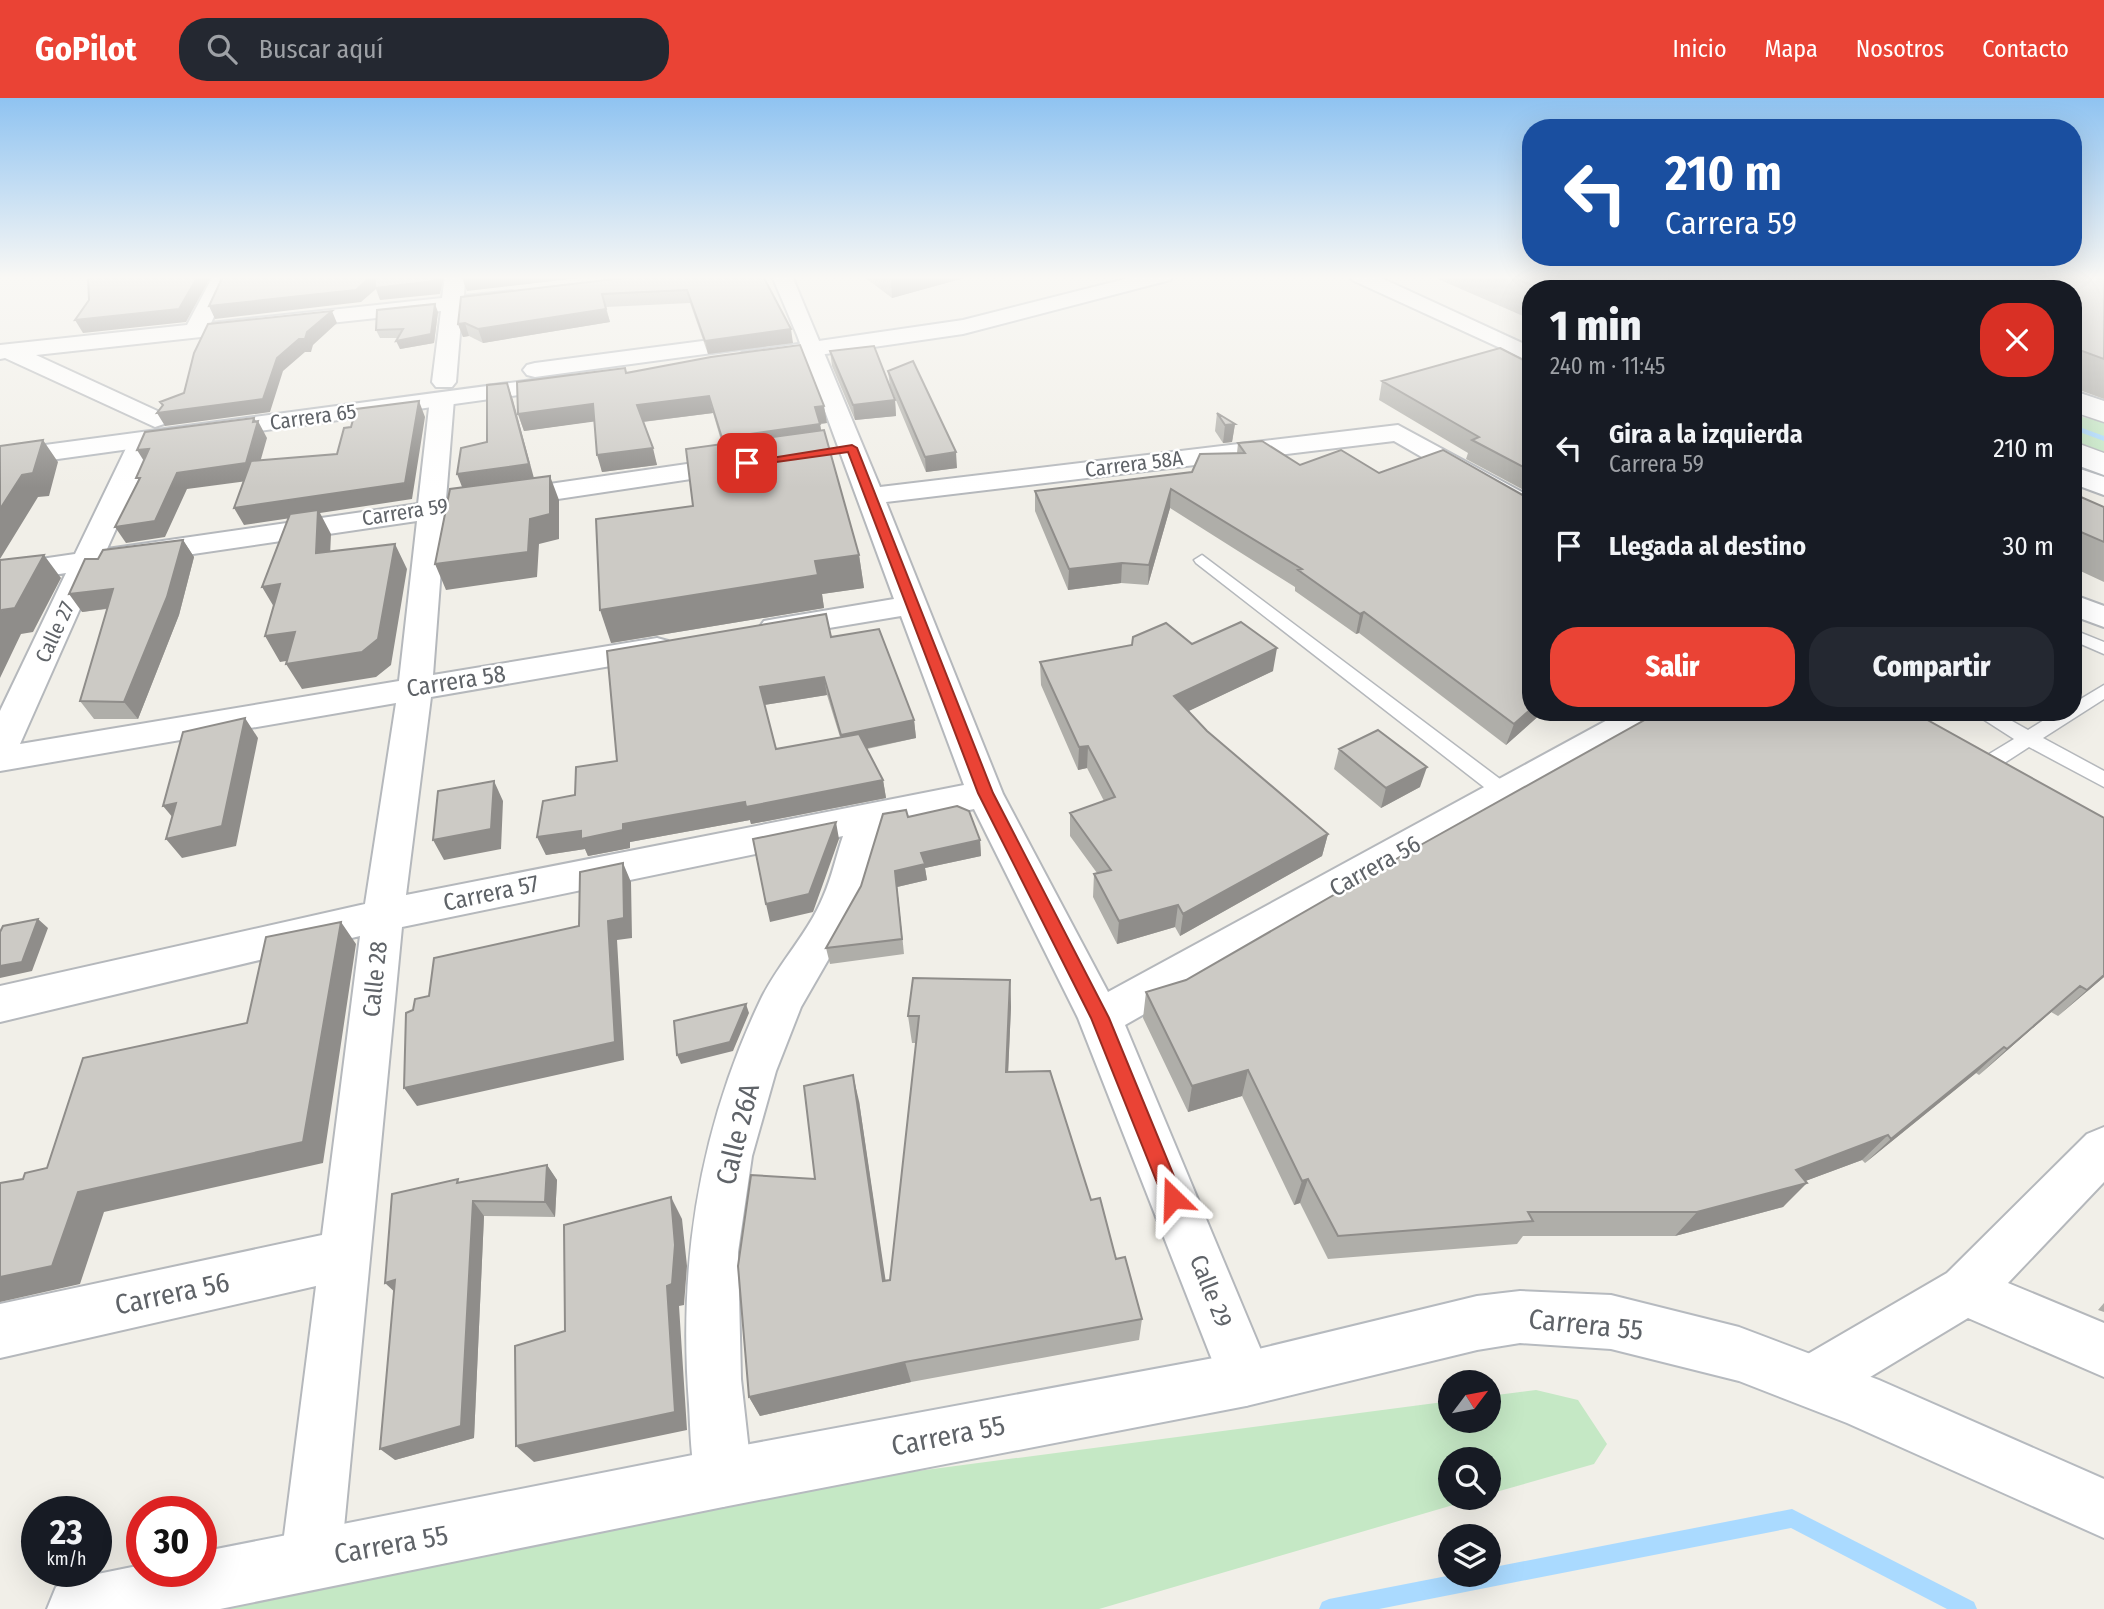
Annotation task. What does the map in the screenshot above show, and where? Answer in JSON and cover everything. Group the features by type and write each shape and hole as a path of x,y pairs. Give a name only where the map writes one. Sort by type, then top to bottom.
{"street":[{"path":"4,352 56,347"},
{"name":"Calle 28","path":"311,1559 383,915 415,688 448,347"},
{"name":"Carrera 65","path":"0,439 149,429 777,347"},
{"name":"Calle 29","path":"812,347 839,450 870,496 985,793 1100,1018 1246,1379"},
{"path":"4,352 149,429"},
{"path":"2082,401 2104,410"},
{"name":"Carrera 65","path":"0,459 149,429"},
{"name":"Calle 27","path":"0,748 149,429"},
{"name":"Carrera 58A","path":"870,496 1398,433 1522,503"},
{"path":"2082,458 2104,467"},
{"name":"Carrera 59","path":"0,574 431,508 771,460"},
{"path":"2082,478 2104,487"},
{"path":"751,632 913,605"},
{"path":"2082,608 2104,618"},
{"name":"Carrera 58","path":"0,759 684,643"},
{"name":"Carrera 56","path":"1100,1018 1633,721"},
{"path":"1976,757 2022,783"},
{"name":"Carrera 57","path":"0,1004 383,915 985,793"},
{"name":"Calle 26A","path":"723,1478 714,1379 713,1252 728,1156 753,1071 781,1002 842,901 868,816"},
{"path":"1813,1381 1965,1292 2104,1149"},
{"name":"Carrera 56","path":"0,1331 344,1255"},
{"path":"1965,1292 2104,1350"},
{"name":"Carrera 55","path":"78,1609 311,1559 484,1528 723,1478 1246,1379 1477,1322 1520,1317 1611,1322 1656,1331 1739,1354 1813,1381 2104,1509"}],"lane":[{"path":"2082,410 2104,418"},
{"path":"2082,449 2104,458"},
{"path":"1202,560 1505,793"},
{"path":"2082,639 2104,649"},
{"path":"2082,705 2104,691"},
{"path":"1997,721 2104,780"},
{"path":"1976,757 2029,739 2057,721"}],"green space":[{"path":"2082,417 2104,422 2104,454 2082,445"},
{"path":"1536,1390 1578,1400 1607,1444 1594,1464 1501,1491 1501,1447 1438,1447 1438,1509 1099,1609 150,1609 484,1528 1438,1403 1438,1433 1502,1433 1502,1394"}],"building":[{"path":"197,347 290,347 277,358 263,399 157,413 163,405 160,402 184,393"},
{"path":"801,347 824,406 815,407 820,424 722,438 709,396 637,405 653,448 597,455 593,404 518,414 517,382 625,368 626,373 711,357"},
{"path":"874,347 895,400 853,405 830,351"},
{"path":"2082,347 2104,347 2104,359 2082,351"},
{"path":"1500,348 1522,359 1522,466 1472,440 1479,437 1382,381"},
{"path":"913,361 956,452 925,457 888,371"},
{"path":"507,383 529,464 457,474 461,448 487,442 487,385"},
{"path":"419,401 405,483 234,508 251,461 337,454 344,428 351,427 356,409"},
{"path":"1217,413 1235,424 1225,425"},
{"path":"254,418 253,422 258,421 246,463 177,473 155,521 115,527 140,478 136,478 149,449 137,450 145,432"},
{"path":"824,430 859,555 815,561 818,575 600,610 596,519 693,506 686,449"},
{"path":"43,440 33,473 22,475 0,509 0,446"},
{"path":"1262,441 1300,465 1341,450 1379,473 1443,450 1522,495 1522,717 1514,724 1364,612 1360,614 1298,570 1302,569 1171,489 1149,565 1122,563 1069,569 1035,491 1192,472 1200,454 1245,453 1238,443"},
{"path":"550,476 550,514 530,519 528,552 435,564 450,489"},
{"path":"2082,497 2104,507 2104,542 2082,532"},
{"path":"318,510 316,553 395,544 378,639 362,652 286,664 295,632 265,636 280,584 262,587 290,514"},
{"path":"183,540 167,597 124,702 80,701 113,589 69,594 85,559 98,559 103,550"},
{"path":"44,555 15,608 2,610 0,614 0,560"},
{"path":"826,614 831,637 879,629 914,720 841,735 824,677 760,687 776,749 859,734 883,780 746,807 745,802 623,824 623,830 581,839 581,831 537,837 543,801 575,795 576,767 617,761 607,651"},
{"path":"1241,622 1277,648 1174,696 1207,731 1328,834 1183,914 1178,905 1119,921 1094,874 1111,870 1070,813 1115,797 1088,746 1079,747 1040,662 1132,645 1133,637 1166,623 1192,644"},
{"path":"245,718 222,826 166,839 176,803 163,806 183,732"},
{"path":"1643,721 1929,721 2104,818 2104,975 2087,990 2080,986 2007,1049 2004,1047 1891,1139 1888,1135 1796,1170 1807,1183 1697,1212 1528,1212 1533,1221 1338,1236 1308,1179 1302,1181 1248,1070 1192,1086 1146,992 1186,980"},
{"path":"1378,730 1427,767 1386,788 1339,749"},
{"path":"494,781 491,829 433,840 438,791"},
{"path":"957,806 969,811 980,840 921,853 925,864 895,871 902,939 826,948 861,886 883,814 906,810 908,817"},
{"path":"836,822 809,894 766,904 753,839"},
{"path":"623,863 624,918 608,921 615,1042 404,1088 406,1013 413,1010 415,999 429,996 434,958 579,926 580,872"},
{"path":"38,919 22,962 0,966 0,932 3,926"},
{"path":"341,922 303,1142 78,1192 52,1266 0,1277 0,1183 23,1179 25,1173 47,1168 83,1058 247,1023 266,937"},
{"path":"913,978 1010,980 1006,1072 1050,1071 1091,1200 1100,1198 1116,1259 1125,1257 1142,1319 905,1362 749,1397 738,1266 751,1175 815,1179 804,1086 853,1075 883,1281 890,1280 919,1016 908,1016"},
{"path":"746,1004 730,1042 677,1055 674,1021"},
{"path":"547,1165 545,1202 473,1201 461,1426 380,1449 395,1280 385,1283 392,1194 458,1179 457,1183"},
{"path":"671,1197 675,1245 672,1284 667,1286 675,1412 516,1446 515,1346 565,1331 564,1225"}],"waterway":[{"path":"2082,430 2104,439"},
{"path":"1329,1609 1792,1518 1967,1609"}],"route":[{"path":"747,463 852,448 985,793 1100,1018 1173,1198"}]}
